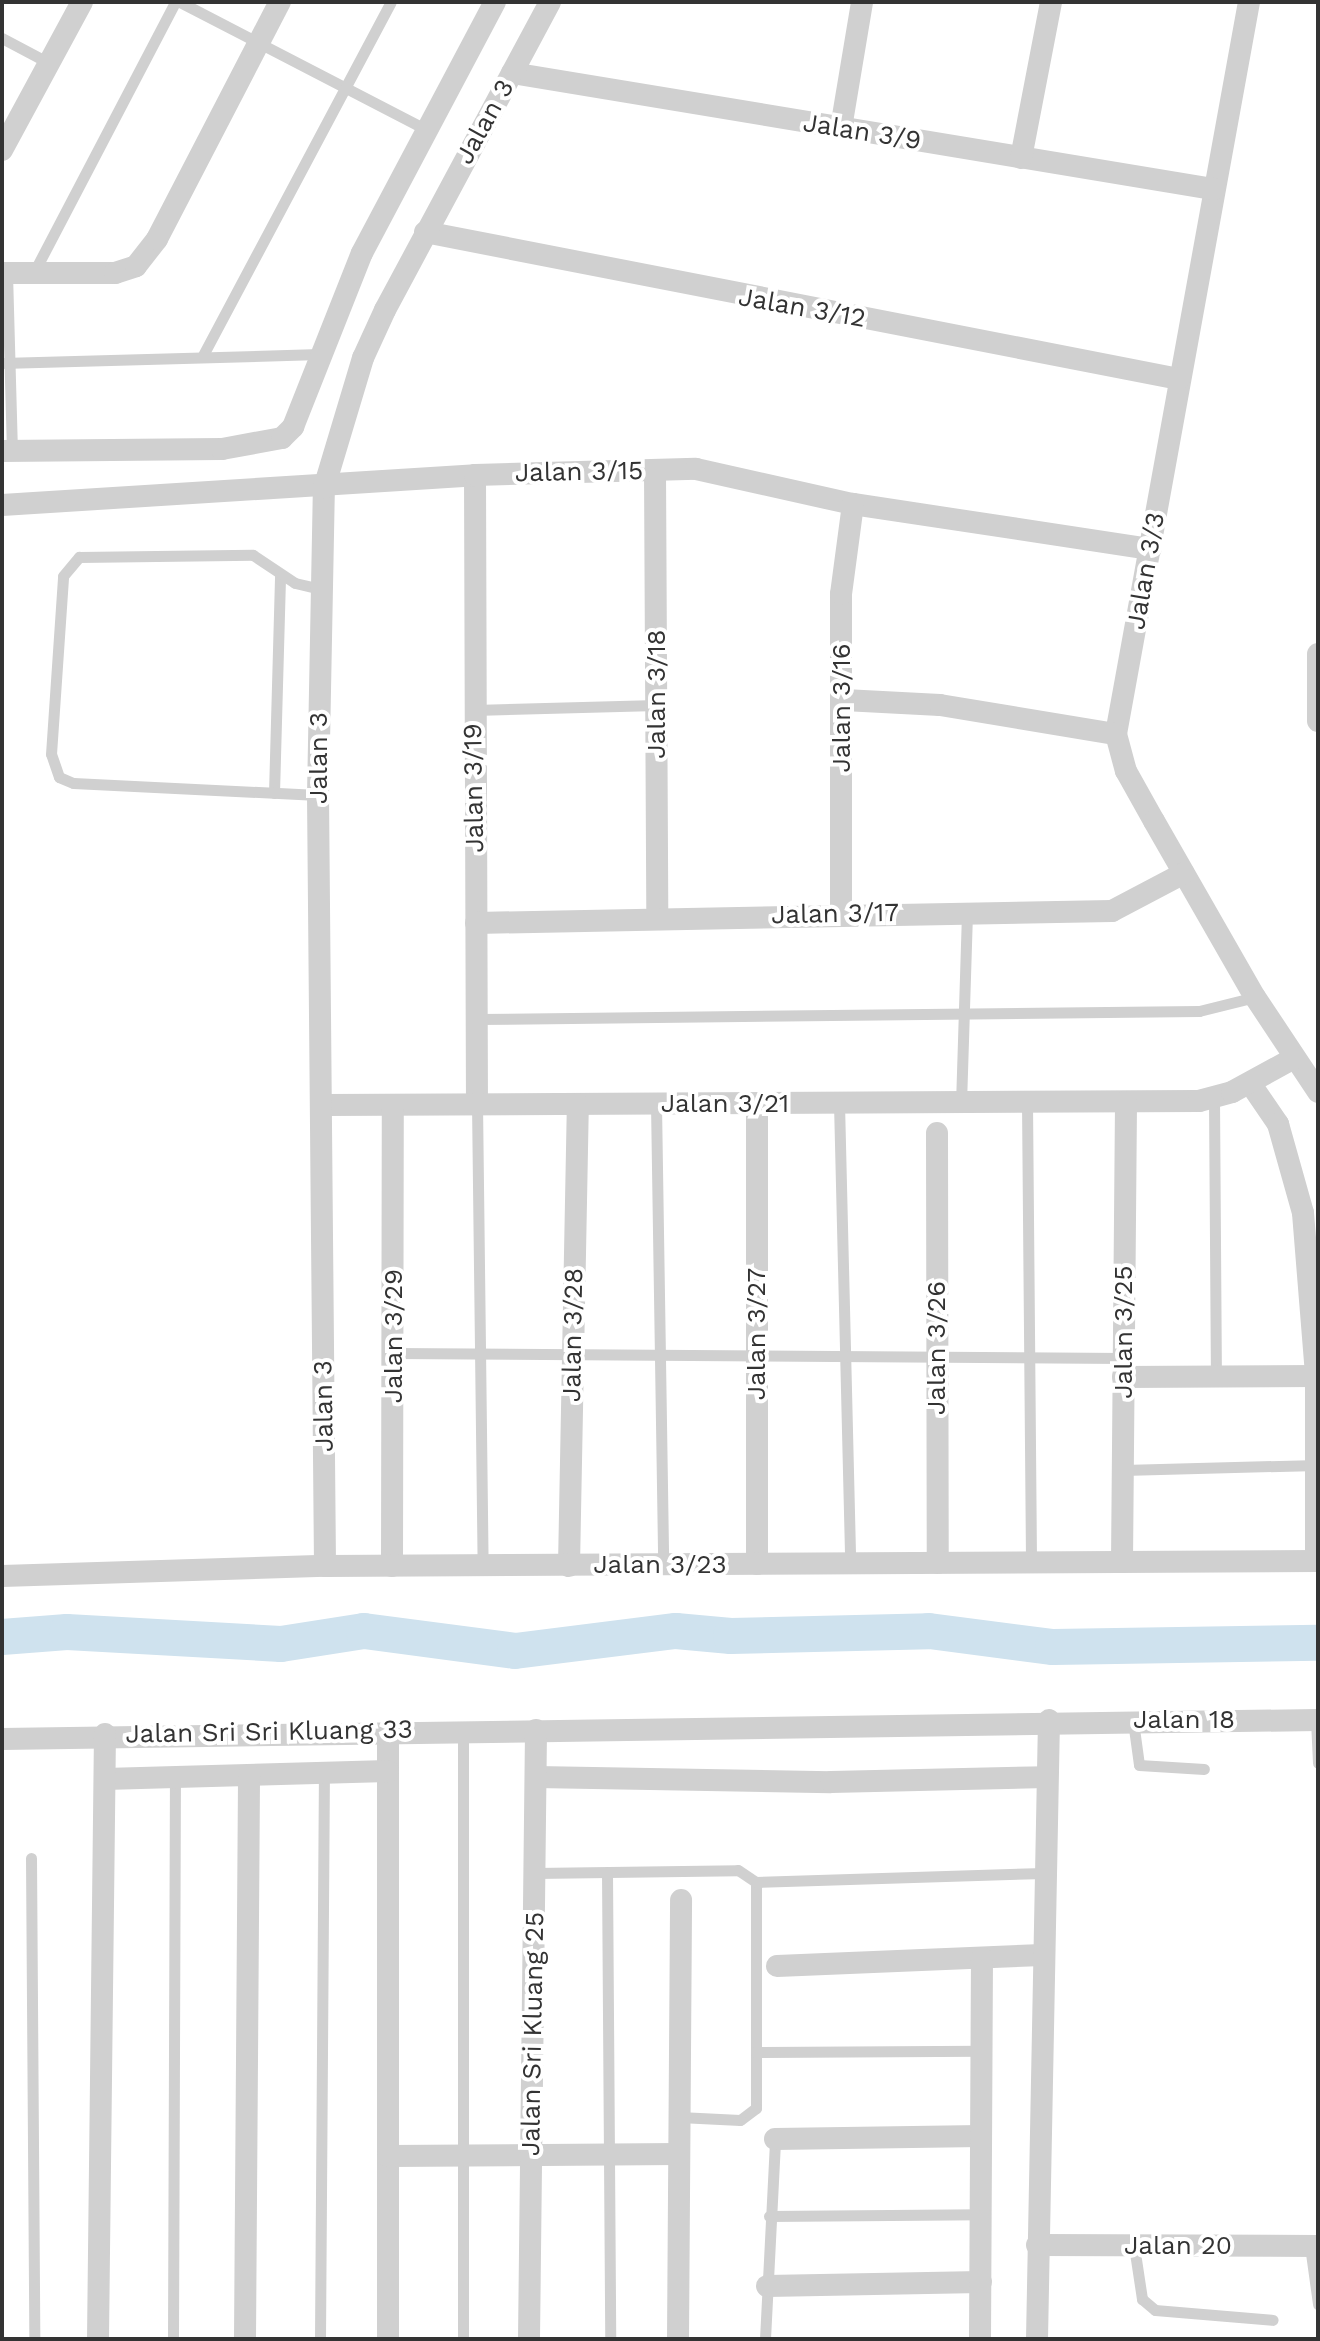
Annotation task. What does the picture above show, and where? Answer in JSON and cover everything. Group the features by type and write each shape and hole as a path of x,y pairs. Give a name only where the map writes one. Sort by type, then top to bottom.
{"street":[{"path":"2,150 82,2"},
{"path":"4,273 115,273 142,260 280,2"},
{"path":"7,451 265,444 293,427 362,253 495,2"},
{"name":"Jalan 3","path":"325,1566 324,1105 318,795 324,488 363,358 425,232 550,2"},
{"path":"841,128 862,2"},
{"path":"1021,158 1051,2"},
{"name":"Jalan 3/3","path":"1249,2 1116,734 1126,771 1255,997 1318,1092"},
{"name":"Jalan 3/9","path":"512,73 1213,189"},
{"name":"Jalan 3/12","path":"425,232 1179,379"},
{"name":"Jalan 3/15","path":"2,505 324,488 475,475 696,469 853,504 1151,549"},
{"name":"Jalan 3/18","path":"655,471 657,917"},
{"name":"Jalan 3/19","path":"475,475 477,1102"},
{"name":"Jalan 3/16","path":"841,912 844,700 841,594 853,504"},
{"path":"1318,654 1318,721"},
{"path":"844,700 940,705 1116,734"},
{"name":"Jalan 3/17","path":"476,923 841,912 967,914 1112,911 1184,873"},
{"path":"1214,1099 1294,1058"},
{"path":"1250,1083 1278,1124 1297,1180 1317,1376 1317,1561"},
{"name":"Jalan 3/21","path":"324,1105 477,1102 961,1104 1214,1099"},
{"name":"Jalan 3/25","path":"1122,1562 1126,1102"},
{"name":"Jalan 3/28","path":"569,1566 578,1104"},
{"name":"Jalan 3/27","path":"757,1104 757,1564"},
{"name":"Jalan 3/29","path":"392,1566 393,1105"},
{"name":"Jalan 3/26","path":"937,1133 938,1563"},
{"path":"1124,1367 1216,1377 1317,1376"},
{"name":"Jalan 3/23","path":"2,1576 325,1566 1317,1561"},
{"path":"1037,2339 1042,1955 1049,1720"},
{"name":"Jalan 18","path":"536,1730 1049,1720 1317,1720"},
{"name":"Jalan Sri Sri Kluang 33","path":"2,1739 105,1734 536,1730"},
{"name":"Jalan Sri Kluang 25","path":"529,2339 536,1730"},
{"path":"388,1731 388,2339"},
{"path":"98,2339 105,1734"},
{"path":"105,1779 388,1771"},
{"path":"245,2339 249,1775"},
{"path":"536,1777 831,1782 1046,1777"},
{"path":"678,2339 681,1900"},
{"path":"777,1966 1042,1955"},
{"path":"980,2339 982,1958"},
{"path":"775,2139 981,2136"},
{"path":"388,2156 679,2154"},
{"name":"Jalan 20","path":"1037,2245 1314,2246"},
{"path":"767,2286 981,2282"}],"lane":[{"path":"34,273 177,2 427,130"},
{"path":"202,357 391,2"},
{"path":"2,38 49,63"},
{"path":"4,273 7,451"},
{"path":"6,363 320,354"},
{"path":"318,795 73,783 59,777 51,754 68,565 79,557 253,555 280,574 321,589"},
{"path":"274,793 280,574"},
{"path":"474,710 657,705"},
{"path":"961,1104 967,914"},
{"path":"476,1019 1199,1011 1255,997"},
{"path":"1214,1099 1216,1377"},
{"path":"477,1102 483,1566"},
{"path":"1027,1102 1032,1357 1031,1563"},
{"path":"839,1103 850,1564"},
{"path":"656,1104 663,1565"},
{"path":"394,1353 1032,1357 1124,1367"},
{"path":"1123,1470 1316,1465"},
{"path":"1133,1720 1139,1765 1204,1769"},
{"path":"1317,1720 1318,1763"},
{"path":"463,1730 463,2339"},
{"path":"320,2339 324,1773"},
{"path":"173,2339 175,1777"},
{"path":"31,1858 34,2339"},
{"path":"535,1873 738,1870 756,1882 1044,1873"},
{"path":"607,1872 610,2339"},
{"path":"679,2117 751,2117 756,2052 756,1882"},
{"path":"756,2052 982,2051"},
{"path":"765,2339 775,2139"},
{"path":"769,2216 981,2214"},
{"path":"1134,2246 1142,2299 1155,2310 1273,2320"},
{"path":"1314,2246 1318,2304"}],"waterway":[{"path":"2,1637 67,1632 281,1644 364,1631 515,1651 676,1631 731,1636 929,1631 1053,1647 1318,1643"}]}
